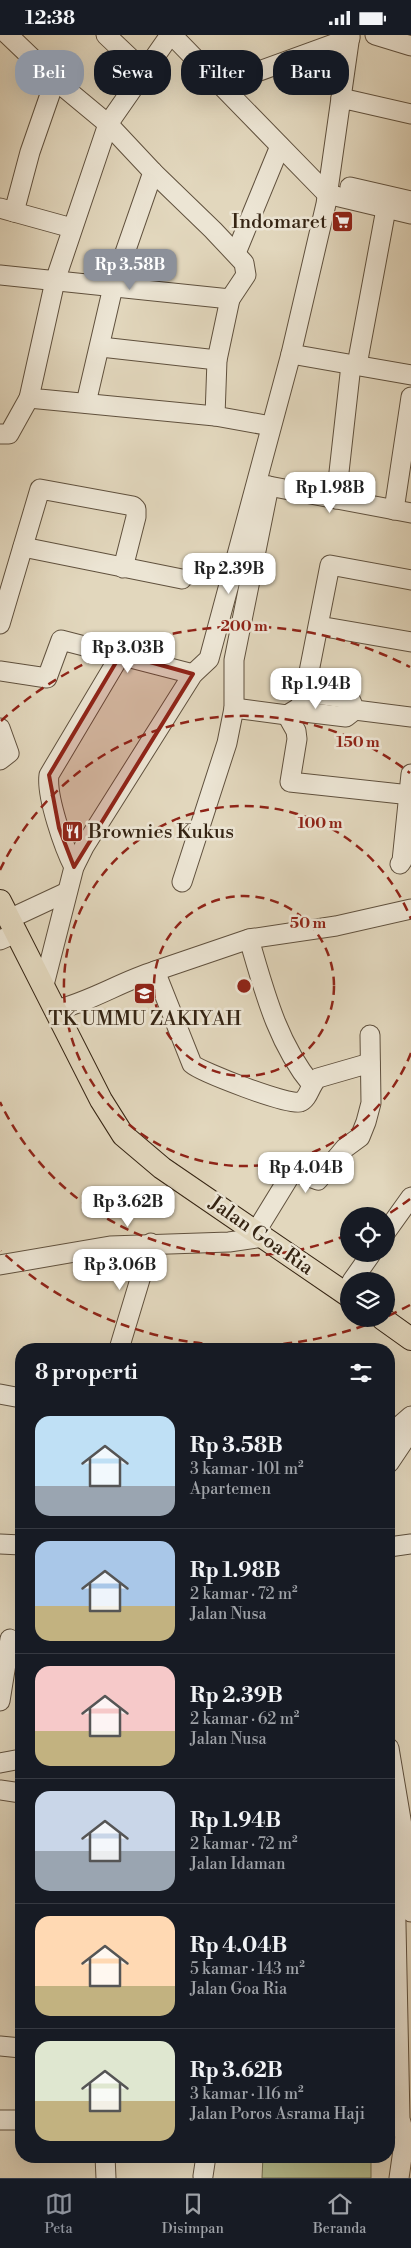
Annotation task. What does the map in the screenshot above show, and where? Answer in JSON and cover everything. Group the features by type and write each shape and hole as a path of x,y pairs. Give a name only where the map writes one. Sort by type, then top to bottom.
{"main road":[{"name":"Jalan Goa Ria","path":"6,923 44,985 101,1100 123,1135 162,1168 259,1235 340,1284"},
{"path":"394,1327 411,1339"}],"street":[{"path":"0,40 2,35"},
{"path":"8,35 24,50"},
{"path":"106,35 122,50"},
{"path":"160,50 171,35 186,50"},
{"path":"375,35 411,46"},
{"path":"182,882 225,752 234,708 234,659 271,426 291,354 325,187 350,37 263,69"},
{"path":"50,95 7,210 72,229"},
{"path":"73,95 108,124 244,263 246,272 230,299 217,360 215,416"},
{"path":"0,434 9,434 29,397 56,281 72,229 108,124 129,95"},
{"path":"231,95 280,146 325,187 386,209 411,214"},
{"path":"341,98 411,114"},
{"path":"236,253 280,146"},
{"path":"86,403 113,287 153,172"},
{"path":"325,187 411,201"},
{"path":"336,499 354,365 386,209"},
{"path":"0,275 230,299"},
{"path":"100,347 217,360"},
{"path":"291,354 411,375"},
{"path":"29,397 215,416 271,426"},
{"path":"262,484 402,512 411,397"},
{"path":"44,985 74,867 89,839 193,674 209,659 262,484"},
{"path":"0,624 40,489 133,506 136,509 136,517 123,568"},
{"path":"23,547 182,579"},
{"path":"410,794 290,782 297,739 292,713 305,692 330,565 411,580"},
{"path":"319,626 411,643"},
{"path":"0,671 47,678 61,640 193,674"},
{"path":"74,867 59,828 50,794 48,775 121,654"},
{"path":"209,659 234,659"},
{"path":"305,692 350,699 355,710"},
{"path":"234,708 346,717 355,710 411,717"},
{"path":"0,729 10,753 0,760"},
{"path":"400,864 402,861 411,774"},
{"path":"6,923 67,893"},
{"path":"55,1010 73,1006 128,979 248,939 336,926 411,909"},
{"path":"248,939 281,1037 292,1058 312,1085"},
{"path":"154,971 194,1066 290,1103 299,1103 305,1099 318,1078 370,1063"},
{"path":"0,1265 110,1246 151,1243 235,1242 259,1235 293,1171 318,1179 345,1148 360,1137 371,1103 370,1035"},
{"path":"395,1219 411,1197"},
{"path":"122,1343 151,1243"},
{"path":"0,1394 15,1397"},
{"path":"395,1430 410,1418"},
{"path":"395,1454 407,1436 410,1418"},
{"path":"0,1543 15,1544"},
{"path":"395,1546 411,1544"},
{"path":"0,1701 10,1639"},
{"path":"0,1763 15,1760"},
{"path":"0,1789 15,1792"},
{"path":"395,1803 401,1877 403,2126 399,2178"},
{"path":"401,1877 411,1912"},
{"path":"0,2046 15,2047"},
{"path":"0,2120 15,2119"},
{"path":"106,2163 106,2178"},
{"path":"204,2176 205,2163"}],"highlighted area":[{"path":"121,654 193,674 131,772 74,867 59,828 49,775"}],"green space":[{"path":"263,2163 371,2163 371,2178 262,2178"}],"place":[{"name":"Indomaret","path":"343,222"},
{"name":"Brownies Kukus","path":"72,832"},
{"name":"TK UMMU ZAKIYAH","path":"145,993"}]}
